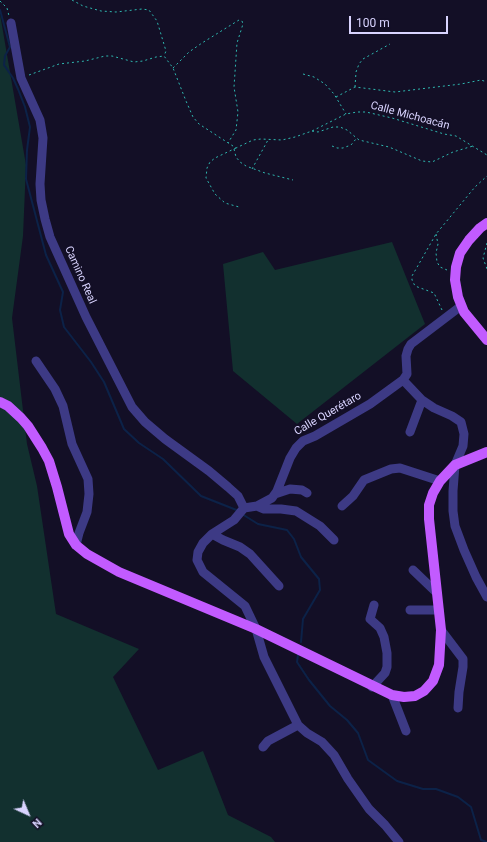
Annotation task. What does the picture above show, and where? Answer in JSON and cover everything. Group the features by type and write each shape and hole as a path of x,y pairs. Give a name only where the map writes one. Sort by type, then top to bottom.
{"main road":[{"path":"487,223 469,240 460,253 455,273 458,297 461,306 468,318 487,340"},
{"path":"0,402 8,406 21,418 42,448 49,461 55,480 69,534 76,544 87,554 119,572 256,629 392,696 415,696 424,691 433,681 439,666 441,630 429,519 429,504 433,493 440,481 456,465 487,452"}],"street":[{"name":"Camino Real","path":"11,23 21,78 40,120 43,138 40,184 41,200 50,237 86,317 132,407 145,422 165,439 209,471 238,496 244,508"},
{"path":"461,306 411,344 406,356 407,374 403,380 422,400 461,422 464,434 463,446 456,465 453,491 455,526 476,577 487,597"},
{"path":"36,361 55,389 63,406 72,444 88,479 89,494 87,512 76,544"},
{"name":"Calle Querétaro","path":"275,494 290,458 296,448 303,441 316,436 370,404 403,380"},
{"path":"410,432 422,400"},
{"path":"342,506 353,496 364,480 391,469 400,468 440,481"},
{"path":"307,493 302,490 290,489 275,494 272,498 257,506 244,508 234,520 212,534 203,543 198,552 197,560 203,572 245,606 256,629 264,657 298,725 307,733 322,742 334,755 348,779 369,809 399,842"},
{"path":"257,506 264,509 296,511 320,526 334,540"},
{"path":"212,534 240,547 250,554 280,586"},
{"path":"413,570 437,593"},
{"path":"372,687 385,673 387,667 387,653 384,637 380,628 370,618 374,605"},
{"path":"410,610 439,610"},
{"path":"441,630 463,659 458,692 458,708"},
{"path":"392,696 406,731"},
{"path":"263,747 268,741 298,725"}],"path":[{"path":"72,0 83,6 101,11 116,12 142,9 149,10 157,21 166,51 164,56"},
{"path":"0,1 7,8 11,23"},
{"path":"173,68 189,52 202,43 239,20 242,21 243,24 236,43 234,87 238,112 236,130 228,143"},
{"path":"355,87 356,72 363,59 390,44"},
{"path":"21,78 60,64 85,61 105,56 112,56 134,62 164,56"},
{"path":"164,56 173,68 193,117 199,124 236,148"},
{"path":"303,74 314,77 325,84 336,97 346,114"},
{"path":"336,97 355,87 395,92 481,80 487,82"},
{"name":"Calle Michoacán","path":"239,208 225,203 215,194 206,178 207,168 210,162 215,158 253,140 282,140 312,131 346,114 366,112 456,136 487,155"},
{"path":"312,131 318,132 333,127 340,127 347,130 356,138 372,144 389,147 422,161 432,162 453,152 474,146"},
{"path":"332,146 344,148 352,145 356,138"},
{"path":"252,169 268,139"},
{"path":"234,149 236,157 240,162 252,169 293,180"},
{"path":"446,318 434,293 415,286 412,276 436,234 475,186 487,176"},
{"path":"436,234 438,244 436,253 437,262 440,267 455,273"},
{"path":"487,244 484,258 487,269"}],"green space":[{"path":"0,14 26,165 23,236 12,318 27,444 37,486 56,614 139,649 113,677 158,770 203,751 228,815 271,837 275,842 0,842"},
{"path":"392,242 425,324 297,424 233,371 223,264 263,252 275,270"}],"waterway":[{"path":"0,10 10,47 5,56 4,65 13,78 18,89 25,107 30,127 27,150 26,179 46,255 63,292 60,310 64,327 91,362 104,382 124,429 139,443 163,459 201,496 239,511"},
{"path":"242,514 258,524 287,530 294,539 301,557 319,579 320,590 303,619 301,642"},
{"path":"298,655 297,662 309,680 330,706 347,720 358,733 368,760 397,781 423,789 436,789 458,797 471,807 481,840 487,842"}]}
